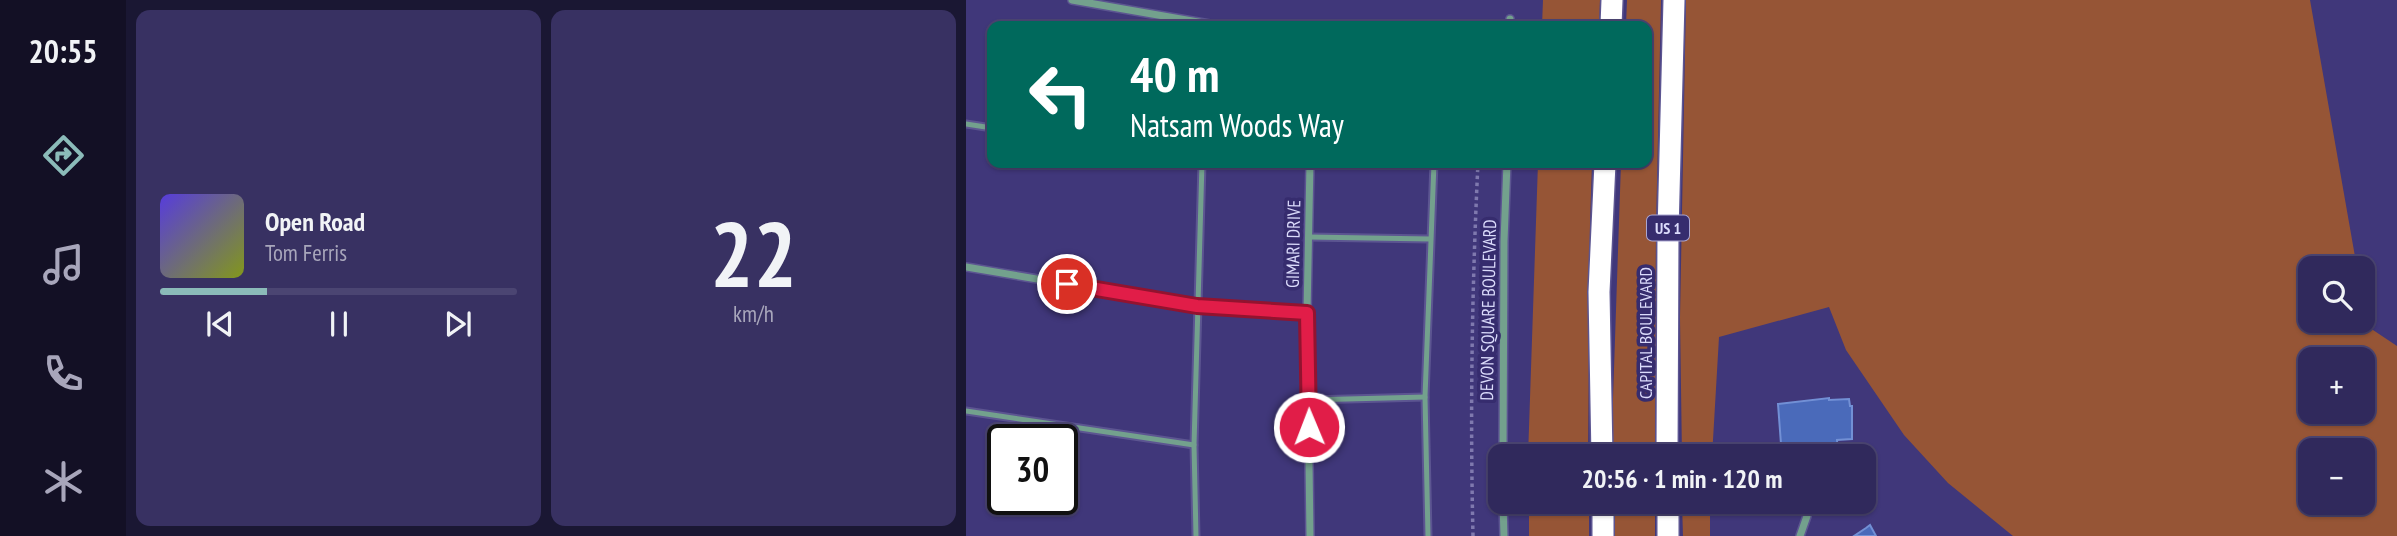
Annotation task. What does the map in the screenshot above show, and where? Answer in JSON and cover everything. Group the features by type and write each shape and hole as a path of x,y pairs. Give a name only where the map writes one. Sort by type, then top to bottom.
{"highway":[{"path":"1611,21 1612,0"},
{"name":"CAPITAL BOULEVARD","path":"1667,444 1668,232 1675,0"},
{"path":"1602,444 1598,292 1605,168"},
{"path":"1603,514 1603,536"},
{"path":"1668,514 1668,536"}],"street":[{"path":"1072,0 1185,21"},
{"name":"GIMARI DRIVE","path":"1310,168 1307,313 1310,536"},
{"name":"DEVON SQUARE BOULEVARD","path":"1503,444 1507,168"},
{"path":"966,267 1197,306 1307,313"},
{"path":"1503,514 1504,536"},
{"path":"1801,536 1807,516"}],"lane":[{"path":"966,124 987,127"},
{"path":"1196,536 1194,445 1202,168"},
{"path":"1428,536 1425,397 1434,168"},
{"path":"1309,237 1430,239"},
{"path":"1308,400 1425,397"},
{"path":"966,411 1194,445"}],"path":[{"path":"1473,536 1473,284 1478,168"}],"shaded area":[{"path":"1543,0 1600,0 1599,21 1542,21"},
{"path":"1627,0 1661,0 1655,444 1611,444 1621,168 1652,168 1652,21 1626,21"},
{"path":"1686,0 2310,0 2355,256 2298,256 2298,333 2375,331 2397,346 2397,536 2013,536 1948,483 1904,435 1846,350 1829,307 1719,337 1713,444 1682,444 1680,318"},
{"path":"1538,168 1592,168 1588,444 1528,444"},
{"path":"1529,514 1589,514 1589,536 1529,536"},
{"path":"1614,514 1655,514 1655,536 1615,536"},
{"path":"1682,514 1710,514 1710,536 1683,536"}],"building":[{"path":"1829,398 1849,399 1852,406 1852,439 1837,440 1837,444 1781,444 1778,404"},
{"path":"1870,525 1876,536 1854,536 1866,528"}],"route":[{"path":"1067,284 1197,306 1307,313 1309,427"}]}
